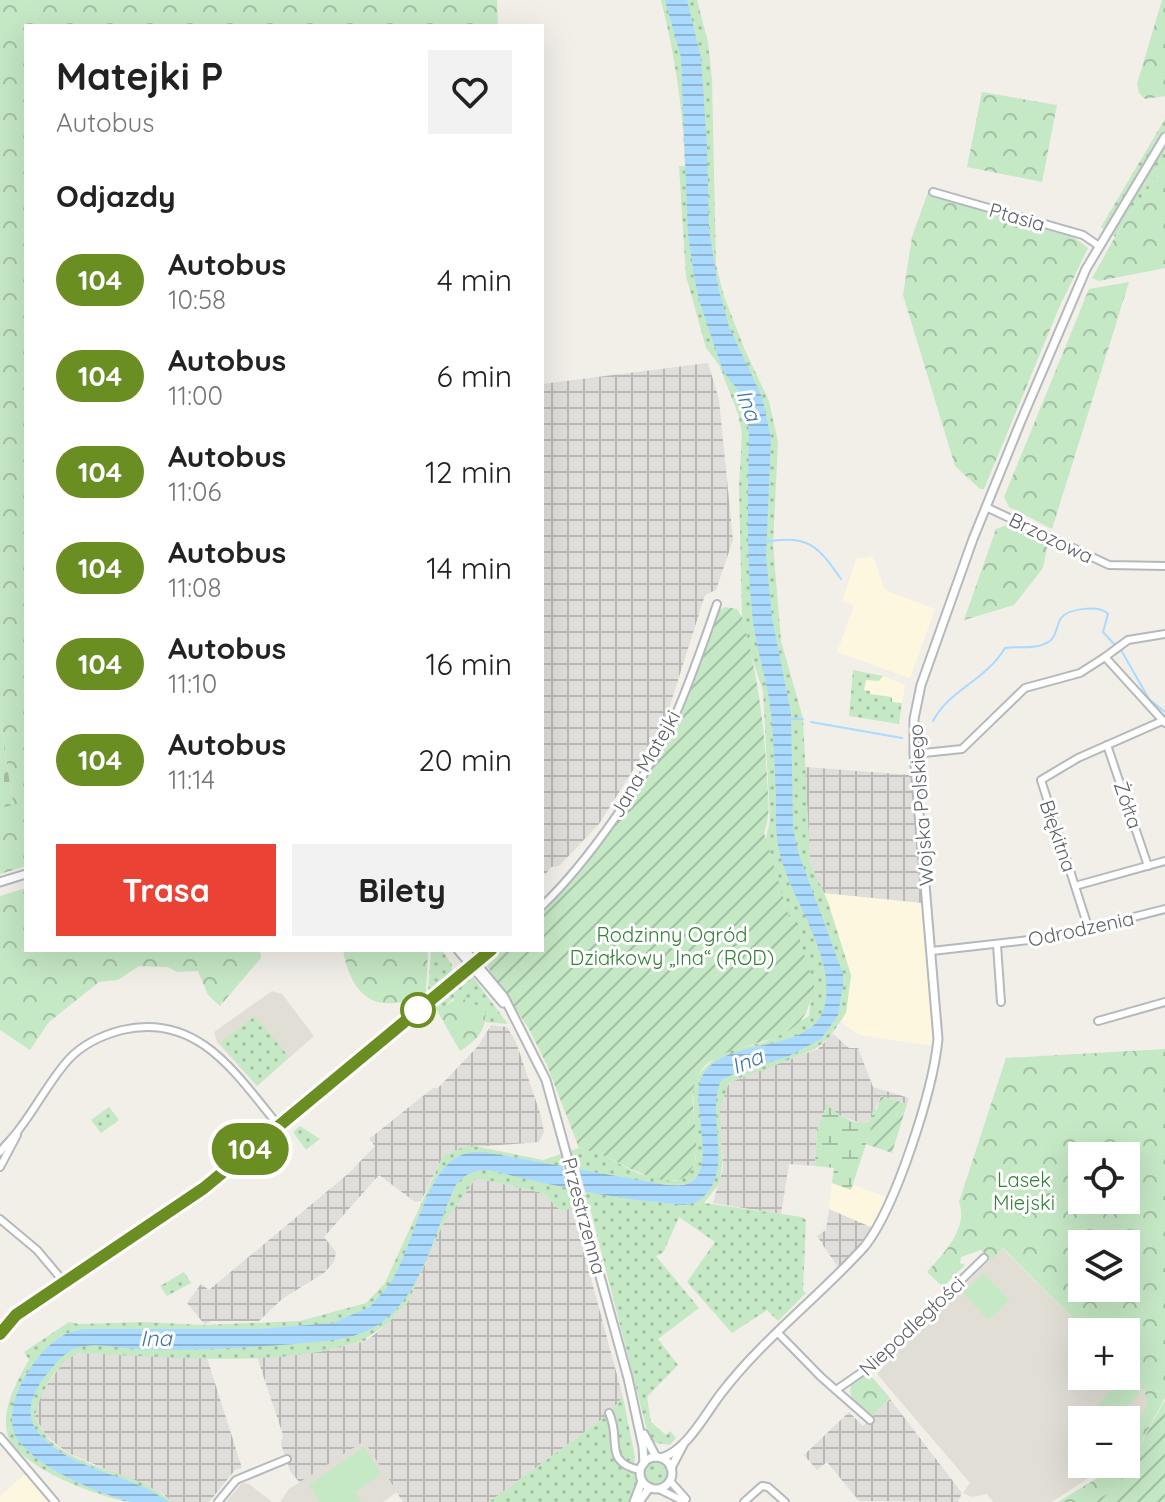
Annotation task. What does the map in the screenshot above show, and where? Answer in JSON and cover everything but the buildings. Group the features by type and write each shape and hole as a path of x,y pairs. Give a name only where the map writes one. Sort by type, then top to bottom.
{"street":[{"name":"Wojska Polskiego","path":"659,1457 668,1456 684,1441 732,1379 861,1251 884,1216 934,1066 938,1039 914,754 914,719 921,685 986,507 1063,319 1099,246 1165,137"},
{"name":"Ptasia","path":"933,192 1083,235 1099,246"},
{"name":"Brzozowa","path":"986,507 1109,565 1165,566"},
{"name":"Jana Matejki","path":"544,904 558,891 616,815 669,728 717,604"},
{"path":"914,754 962,749 980,735 1025,688 1080,673 1128,640 1165,634"},
{"path":"1105,657 1164,722"},
{"name":"Błękitna","path":"1089,930 1041,780 1070,761 1164,722"},
{"name":"Żółta","path":"1107,745 1148,866"},
{"path":"1075,886 1165,861"},
{"path":"0,882 24,875"},
{"name":"Odrodzenia","path":"932,951 997,945 1089,930 1165,909"},
{"path":"997,945 1001,1002"},
{"name":"Przestrzenna","path":"460,952 475,964"},
{"name":"Przestrzenna","path":"466,952 516,1021 546,1080 637,1417 642,1466"},
{"path":"0,1334 16,1315 204,1188 489,952"},
{"path":"1098,1021 1165,1002"},
{"path":"0,1167 27,1118 61,1069 79,1050 116,1032 148,1027 187,1034 204,1044 227,1064 278,1125"},
{"path":"0,1152 20,1129"},
{"path":"0,1219 37,1250 64,1282"},
{"name":"Niepodległości","path":"836,1390 878,1361 984,1258"},
{"path":"778,1333 870,1420"},
{"path":"609,1413 615,1427 616,1456 626,1466 642,1466 659,1457 671,1468 670,1481 687,1502"},
{"name":"Przestrzenna","path":"637,1417 659,1457"},
{"path":"0,1437 55,1502"},
{"name":"Wojska Polskiego","path":"671,1468 684,1441"},
{"path":"218,1502 236,1480 287,1459"},
{"path":"636,1502 642,1481 642,1466"},
{"path":"642,1481 649,1488 659,1489 687,1502"},
{"path":"659,1489 670,1481"},
{"path":"744,1502 758,1487 764,1486 785,1502"},
{"path":"636,1502 649,1488"}],"shaded area":[{"path":"708,363 719,399 733,540 716,590 705,595 666,718 599,824 559,866 551,867 545,875 544,873 544,384"},
{"path":"873,556 885,590 935,609 910,678 837,652 854,606 842,601 856,559"},
{"path":"853,670 883,676 905,685 899,724 849,716"},
{"path":"805,767 911,775 923,903 824,893 810,862"},
{"path":"824,893 923,903 933,1046 859,1035 841,1022 846,1013 851,975"},
{"path":"272,991 282,994 314,1036 257,1086 217,1042 214,1032"},
{"path":"491,1025 507,1027 516,1042 541,1116 544,1132 539,1142 461,1148 443,1156 421,1201 415,1202 379,1175 324,1237 336,1252 334,1262 324,1273 282,1299 259,1321 211,1321 205,1325 187,1303 201,1284 209,1290 349,1173 375,1146 369,1139 433,1088 438,1088 479,1045"},
{"path":"833,1034 849,1048 858,1048 873,1087 909,1098 907,1104 881,1096 870,1121 861,1123 838,1115 827,1105 817,1129 815,1166 789,1164 781,1214 713,1203 723,1168 719,1108 722,1094 731,1081 818,1049"},
{"path":"476,1178 543,1193 561,1211 572,1208 623,1397 605,1417 489,1502 403,1502 364,1442 301,1484 290,1471 281,1444 283,1435 257,1357 324,1351 366,1341 386,1325 408,1302 442,1226"},
{"path":"832,1183 851,1190 853,1185 887,1197 873,1228 829,1209"},
{"path":"829,1209 873,1228 839,1269 817,1236 826,1230"},
{"path":"1002,1248 1073,1318 1068,1318 1068,1390 1140,1390 1140,1386 1145,1392 1147,1404 1140,1418 1140,1406 1068,1406 1068,1478 1089,1478 1052,1502 993,1502 987,1494 972,1497 963,1493 970,1483 877,1374"},
{"path":"78,1353 207,1358 242,1468 235,1470 209,1502 172,1502 162,1493 68,1453 47,1437 35,1417 39,1396 65,1360"},
{"path":"890,1399 962,1493 958,1502 859,1501 827,1462 817,1470 804,1455 849,1412 863,1426"},
{"path":"364,1441 397,1492 383,1502 280,1502 289,1489"},
{"path":"32,1468 61,1502 0,1502 0,1496"},
{"path":"242,1483 249,1484 272,1502 226,1502"}],"green space":[{"path":"0,0 497,0 498,24 24,24 24,867 0,874 0,808 13,804 0,716"},
{"path":"661,0 697,0 708,42 712,79 716,265 744,348 769,401 778,442 773,544 781,641 803,718 810,862 828,902 851,975 846,1013 829,1038 815,1049 729,1083 720,1109 722,1165 719,1184 704,1203 806,1220 803,1291 806,1293 778,1321 767,1310 732,1333 687,1282 715,1242 679,1217 663,1253 656,1256 699,1308 658,1339 678,1365 647,1397 651,1422 666,1435 670,1431 676,1438 670,1445 650,1442 589,1204 561,1211 543,1193 476,1178 442,1226 408,1302 367,1340 319,1352 259,1358 78,1353 70,1358 50,1380 37,1408 35,1417 46,1437 77,1458 143,1483 172,1502 129,1502 99,1494 44,1470 15,1448 8,1436 8,1406 29,1360 24,1352 69,1322 204,1325 300,1321 366,1303 385,1283 443,1156 461,1148 474,1146 543,1160 579,1148 601,1154 639,1174 676,1181 692,1169 696,1157 693,1089 696,1077 720,1053 765,1042 809,1016 811,999 765,844 770,819 763,691 742,617 739,488 742,433 719,365 706,348 686,276 679,166 685,166 682,124 674,62"},
{"path":"1162,0 1165,0 1165,96 1145,99 1139,93 1137,84"},
{"path":"982,92 1057,105 1042,182 967,167"},
{"path":"1165,119 1165,165 1115,237 1101,227"},
{"path":"1165,165 1165,268 1099,281 1092,278 1115,237"},
{"path":"928,192 1001,217 1071,235 1088,248 1059,308 984,489 980,489 955,466 903,295 912,237"},
{"path":"1129,282 1052,529 1009,507 1004,497 1089,289"},
{"path":"1009,524 1048,543 1043,568 1014,605 964,620 996,529"},
{"name":"Rodzinny Ogród Działkowy „Ina“ (ROD)","path":"725,607 737,609 742,617 756,677 764,737 768,820 764,833 814,989 800,1021 767,1040 712,1060 700,1073 693,1091 696,1154 693,1166 687,1175 668,1181 579,1148 547,1065 529,1029 487,966 488,959 496,952 544,952 544,909 598,848 648,773 682,712 719,610"},
{"path":"853,670 883,676 879,681 866,680 864,690 870,691 870,694 892,697 892,702 902,703 899,724 849,716"},
{"path":"0,716 13,805 0,808"},
{"path":"24,889 24,952 260,952 261,958 220,1006 208,995 198,971 177,972 168,967 139,966 118,980 99,982 49,1022 30,1050 0,1030 0,896"},
{"path":"343,952 428,952 426,993 409,1000 381,1003 361,992 347,967"},
{"path":"431,952 443,952 452,965 452,974 428,993"},
{"path":"473,977 508,1024 485,1022 486,1017 453,999 445,1006 435,1007"},
{"path":"459,997 485,1009 485,1023 480,1034 460,1051 435,1007 445,1006"},
{"path":"255,1016 289,1057 257,1086 220,1043"},
{"name":"Lasek Miejski","path":"1165,1049 1165,1398 1140,1444 1140,1418 1147,1404 1145,1392 1140,1386 1140,1318 1073,1318 1003,1248 990,1261 981,1250 961,1257 960,1263 965,1265 943,1287 927,1272 953,1240 960,1221 959,1202 1006,1058"},
{"path":"881,1096 907,1104 892,1153 866,1144"},
{"path":"827,1104 841,1116 858,1122 870,1121 873,1109 877,1110 851,1190 832,1183 834,1168 815,1166 817,1129"},
{"path":"109,1107 119,1120 101,1133 91,1120"},
{"path":"300,1126 320,1139 306,1150 293,1132"},
{"path":"184,1272 191,1283 167,1296 160,1286"},
{"path":"983,1273 1009,1300 989,1320 963,1293"},
{"path":"865,1375 872,1377 890,1398 871,1418 850,1394 852,1383"},
{"path":"1112,1390 1137,1390 1140,1393 1128,1406 1096,1406"},
{"path":"623,1397 635,1457 633,1472 638,1477 630,1502 489,1502 605,1417"},
{"path":"1165,1400 1165,1502 1093,1502 1116,1489 1122,1478 1140,1478 1140,1445"},
{"path":"364,1447 381,1474 355,1492 361,1502 320,1502 309,1485"},
{"path":"656,1462 664,1465 667,1473 664,1481 656,1484 648,1481 645,1473 648,1465"},
{"name":"Lasek Miejski","path":"1097,1478 1122,1478 1116,1489 1093,1502 1058,1502"}],"water":[{"name":"Ina","path":"665,0 687,0 701,58 709,229 718,287 729,327 762,397 771,438 766,556 772,618 791,713 793,828 798,852 843,974 838,1015 821,1039 787,1057 742,1070 721,1080 716,1104 718,1167 711,1187 694,1203 678,1205 616,1197 488,1170 473,1172 455,1186 425,1263 405,1299 392,1314 367,1331 336,1340 275,1345 180,1350 92,1345 68,1352 49,1371 34,1395 31,1411 35,1428 54,1448 69,1457 154,1492 169,1502 132,1502 102,1493 52,1469 37,1459 16,1437 12,1424 17,1395 32,1365 53,1342 75,1331 90,1329 261,1329 333,1323 370,1307 398,1270 434,1183 453,1160 466,1154 489,1153 666,1185 684,1185 695,1179 701,1169 699,1090 701,1079 711,1065 743,1050 799,1034 814,1025 823,1011 827,992 820,951 784,869 778,843 771,710 755,635 751,598 746,410 738,390 723,371 699,300 694,275 688,234 681,57"}],"pier":[{"path":"562,1163 578,1165 586,1195 570,1192"}],"waterway":[{"path":"765,542 802,541 818,551 841,579"},
{"path":"933,721 948,701 988,669 1005,648 1045,644 1054,636 1061,618 1071,612 1104,611 1108,614 1103,632 1114,644"},
{"path":"1121,650 1149,699 1165,712"},
{"path":"792,719 803,719"},
{"path":"811,722 902,738"}],"bus line":[{"name":"104","path":"0,1334 16,1315 204,1188 489,952"}]}
